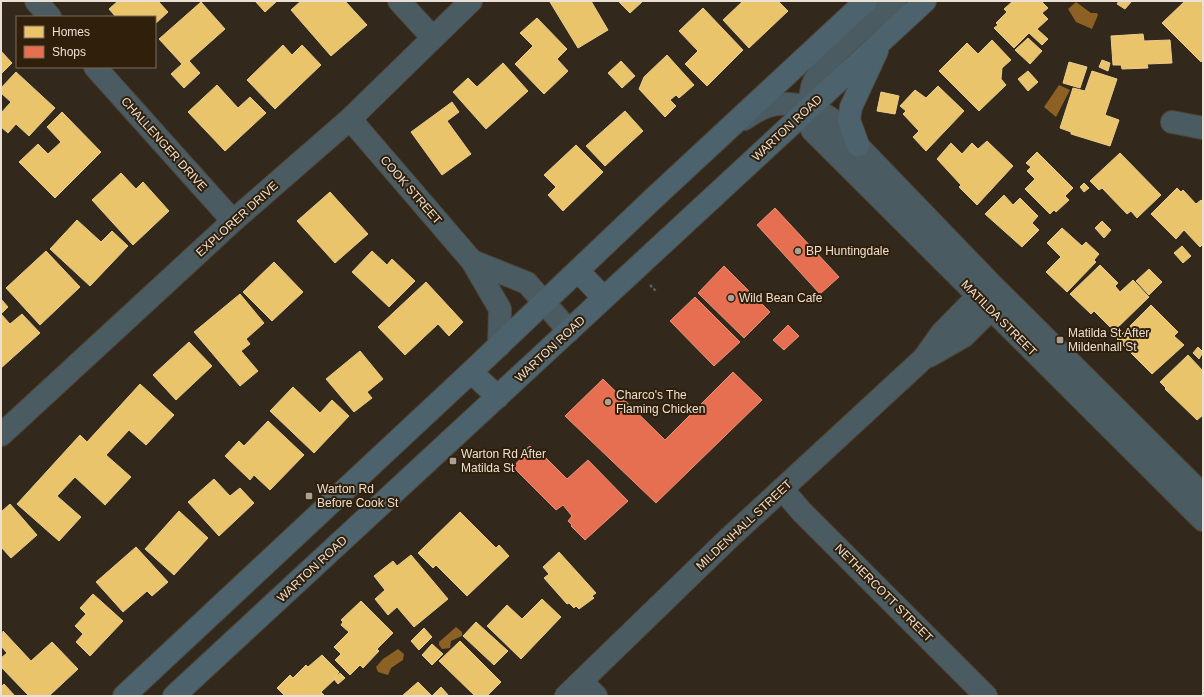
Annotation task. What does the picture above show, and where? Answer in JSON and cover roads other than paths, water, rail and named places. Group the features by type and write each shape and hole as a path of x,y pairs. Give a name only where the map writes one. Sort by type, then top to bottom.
{"main road":[{"path":"124,696 866,1"},
{"name":"WARTON ROAD","path":"174,696 925,1"},
{"path":"858,145 849,120 851,107 883,40"},
{"path":"578,271 604,298"},
{"path":"471,372 498,397"}],"street":[{"path":"36,1 49,16"},
{"path":"398,1 433,38"},
{"name":"EXPLORER DRIVE","path":"1,435 233,221 350,119 471,1"},
{"name":"MATILDA STREET","path":"895,1 830,59 812,86 809,108 812,130 1203,495"},
{"name":"CHALLENGER DRIVE","path":"96,68 233,221"},
{"name":"MATILDA STREET","path":"735,123 770,105 792,104 825,114 834,120 858,145 990,297 1203,520"},
{"name":"COOK STREET","path":"350,119 472,261 500,309 499,346"},
{"path":"1172,122 1203,128"},
{"name":"COOK STREET","path":"472,261 527,283 569,331"},
{"name":"MILDENHALL STREET","path":"581,691 728,539 924,358 951,345 964,336 990,297"},
{"name":"NETHERCOTT STREET","path":"782,489 802,512 986,696"}],"place":[{"name":"BP Huntingdale","path":"798,251"},
{"name":"Wild Bean Cafe","path":"731,298"},
{"name":"Matilda St After Mildenhall St","path":"1060,340"},
{"name":"Charco's The Flaming Chicken","path":"608,402"},
{"name":"Warton Rd After Matilda St","path":"453,461"},
{"name":"Warton Rd Before Cook St","path":"309,496"}]}
